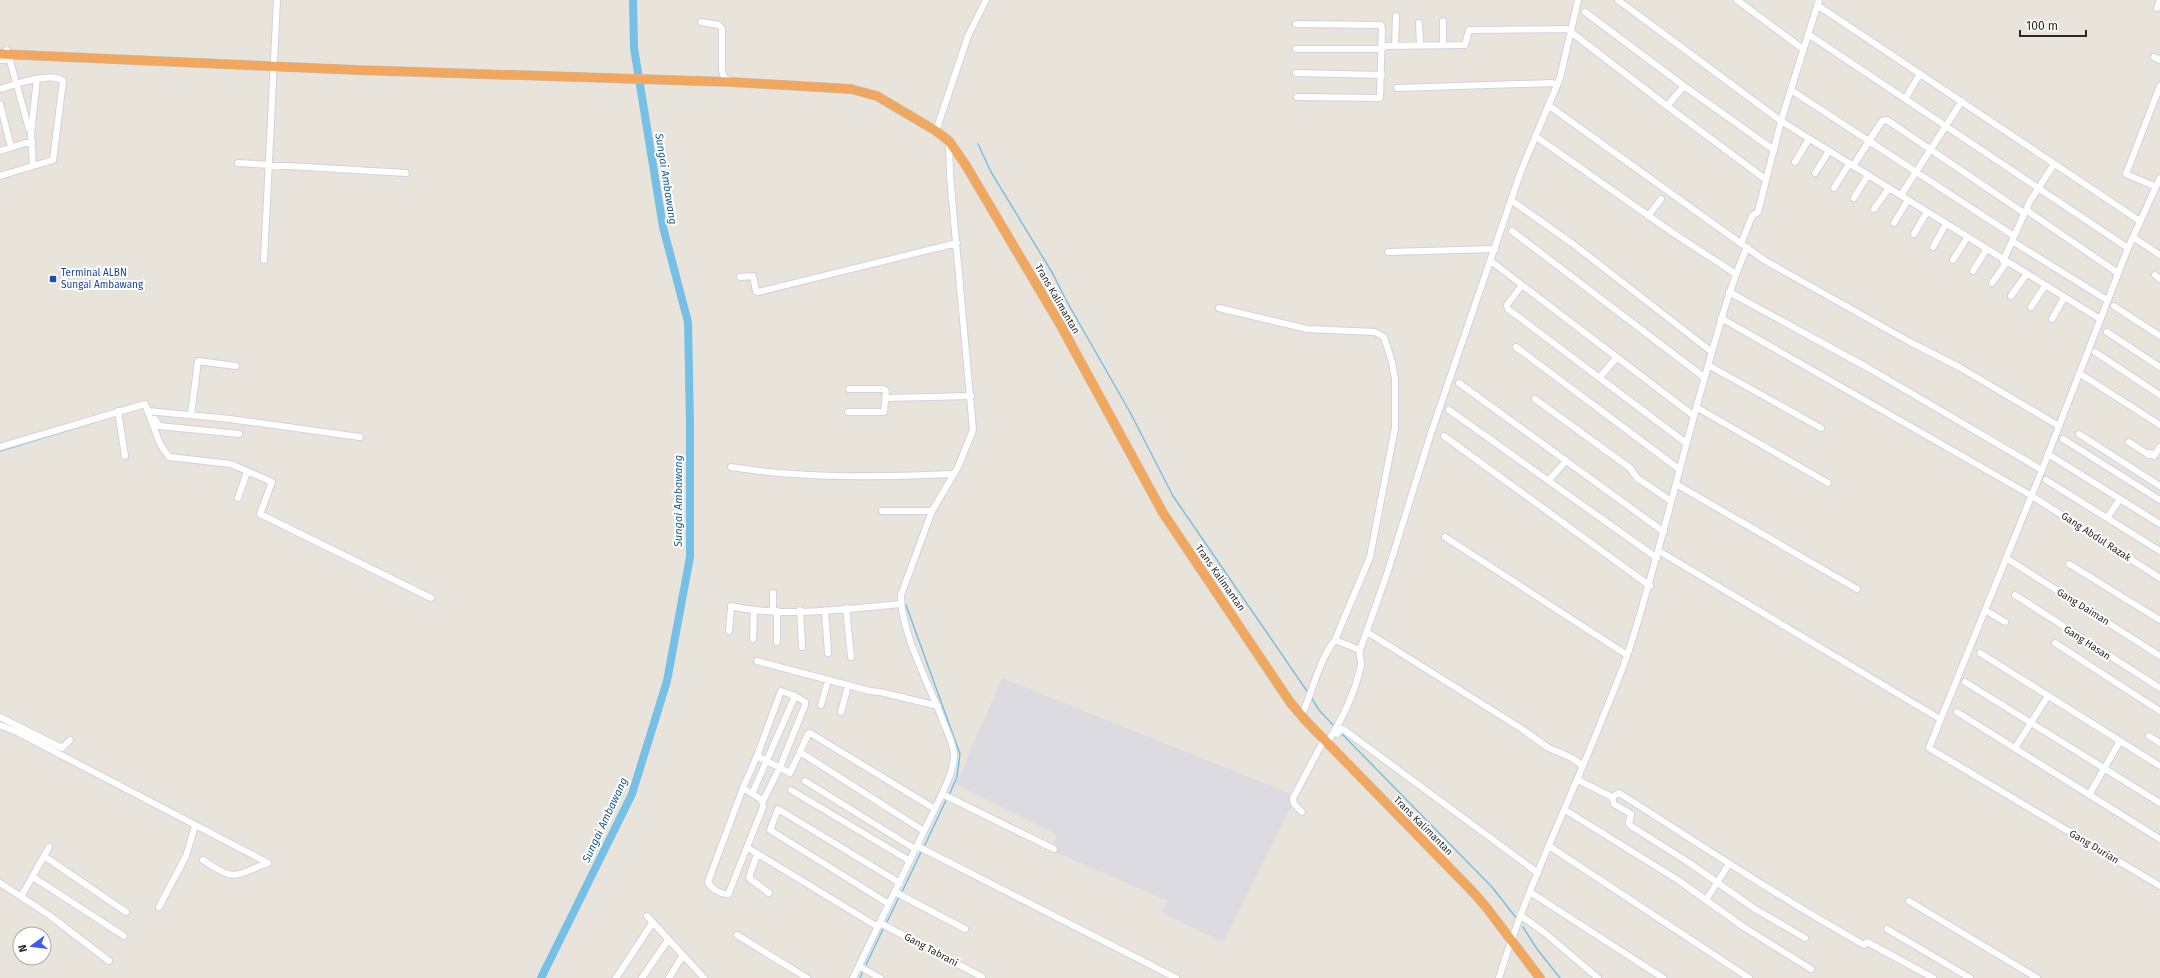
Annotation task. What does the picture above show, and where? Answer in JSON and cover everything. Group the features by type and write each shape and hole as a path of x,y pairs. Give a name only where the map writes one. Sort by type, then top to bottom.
{"highway":[{"name":"Trans Kalimantan","path":"5,53 599,78 731,82 835,88 868,92 890,102 949,141 965,164 1058,320 1163,513 1302,716 1472,891 1540,978"}],"street":[{"path":"264,260 277,0"},
{"path":"936,131 968,36 986,0"},
{"path":"1302,812 1294,804 1293,798 1327,743 1337,730 1358,675 1362,662 1360,650 1409,506 1432,430 1511,200 1535,136 1557,86 1578,0"},
{"path":"1618,0 1781,121 2005,262 2100,319"},
{"path":"1737,0 1803,49"},
{"path":"2157,8 2160,0"},
{"path":"1498,978 1519,919 1578,780 1628,655 1650,586 1679,469 1721,318 1736,274 1752,216 1758,212 1765,179 1781,121 1818,3 1920,74 2140,221"},
{"path":"1585,12 1684,86 1774,150"},
{"path":"1395,46 1396,16"},
{"path":"1443,21 1443,45"},
{"path":"701,22 719,25 722,29 722,71 724,77 731,82"},
{"path":"1419,23 1420,45"},
{"path":"1296,24 1381,25 1382,28 1382,75 1380,98 1297,97"},
{"path":"1296,49 1465,45 1469,30 1567,29 1765,179"},
{"path":"1808,34 2128,248"},
{"path":"0,60 5,53"},
{"path":"5,53 17,84 31,134 33,166"},
{"path":"1296,73 1382,75"},
{"path":"1905,99 1920,74"},
{"path":"31,134 37,78"},
{"path":"0,89 37,78 60,79 62,81 54,159 0,176"},
{"path":"1397,88 1552,83 1557,86"},
{"path":"1667,106 1684,86"},
{"path":"2156,187 2126,174 2160,86"},
{"path":"1791,90 1869,142 1916,171 2013,239 2107,300"},
{"path":"1900,195 1962,101"},
{"path":"0,104 11,147"},
{"path":"1548,105 1744,246 1795,278 1959,367 2059,426"},
{"path":"1834,188 1885,120 2118,273"},
{"path":"1535,136 1648,216 1736,274"},
{"path":"1795,162 1809,139"},
{"path":"0,151 32,141"},
{"path":"854,978 862,967 889,904 898,894 900,883 934,809 946,796 954,757 951,741 904,619 901,604 904,588 932,511 954,474 974,430 950,176 949,141"},
{"path":"1815,173 1829,151"},
{"path":"238,163 406,173"},
{"path":"1992,283 2005,262 2013,239 2038,188 2054,164"},
{"path":"1854,198 1868,175"},
{"path":"1659,551 1940,719 2032,496 2128,248 2160,178"},
{"path":"1874,209 1889,188"},
{"path":"1648,216 1661,199"},
{"path":"1511,200 1573,244 1712,352"},
{"path":"1894,223 1908,200"},
{"path":"1914,234 1927,212"},
{"path":"1933,247 1946,224"},
{"path":"1512,231 1705,378"},
{"path":"2133,237 2160,255"},
{"path":"1953,260 1967,238"},
{"path":"740,277 753,276 756,291 758,292 957,243"},
{"path":"1388,252 1495,249"},
{"path":"1973,271 1986,250"},
{"path":"1491,261 1694,416"},
{"path":"2011,296 2026,275"},
{"path":"1522,285 1507,305 1507,309 1686,443"},
{"path":"2031,307 2045,286"},
{"path":"1729,292 1870,369 2042,470"},
{"path":"2052,319 2064,298"},
{"path":"2114,306 2160,336"},
{"path":"1219,308 1307,329 1375,332 1384,337 1388,347 1395,379 1394,436 1370,557 1312,689 1309,701 1302,716"},
{"name":"Gang Abdul Razak","path":"1721,318 2032,496 2160,578"},
{"path":"2107,332 2160,367"},
{"path":"1516,347 1679,469"},
{"path":"2095,352 2160,395"},
{"path":"1600,378 1617,357"},
{"path":"191,415 198,361 236,366"},
{"path":"1708,365 1822,428"},
{"path":"2082,375 2160,425"},
{"path":"1459,383 1664,532"},
{"path":"848,412 884,412 886,398 884,389 849,389"},
{"path":"886,398 971,396"},
{"path":"1535,399 1630,468 1637,478 1671,501"},
{"path":"1696,407 1828,483"},
{"path":"149,409 159,426 239,434"},
{"path":"149,409 160,444 169,457 231,464 272,482 260,514 431,598"},
{"path":"0,447 118,411 149,409 360,437"},
{"path":"1449,410 1657,558"},
{"path":"118,411 125,456"},
{"path":"2079,434 2160,486"},
{"path":"1444,436 1650,586"},
{"path":"2063,439 2160,500"},
{"path":"2129,442 2149,455 2150,453 2154,456 2160,448"},
{"path":"2048,454 2160,524"},
{"path":"1548,481 1566,461"},
{"path":"731,467 780,474 835,477 899,477 954,474"},
{"path":"238,498 248,472"},
{"path":"2046,480 2160,551"},
{"path":"1676,484 1858,589"},
{"path":"2107,518 2120,499"},
{"path":"882,511 932,511"},
{"path":"1445,538 1570,622 1628,655"},
{"name":"Gang Daiman","path":"2006,558 2160,656"},
{"path":"2069,564 2160,620"},
{"path":"773,593 777,642"},
{"name":"Gang Hasan","path":"2015,595 2160,688"},
{"path":"729,631 731,606 754,611 775,611 824,610 901,604"},
{"path":"846,608 851,657"},
{"path":"800,610 802,646"},
{"path":"824,610 828,653"},
{"path":"1986,610 2005,622"},
{"path":"753,639 754,611"},
{"path":"1367,632 1522,729 1547,747 1572,758 1583,766"},
{"path":"1334,640 1360,650"},
{"path":"2055,643 2160,711"},
{"path":"1980,653 2160,766"},
{"path":"757,661 848,686 938,706"},
{"path":"821,704 828,680"},
{"path":"1965,682 2160,803"},
{"path":"841,712 848,686"},
{"path":"783,691 795,696 805,704 780,767 763,801 763,807 729,894 724,894 710,886 708,882 743,788 757,756 779,694 783,691"},
{"path":"752,794 795,696"},
{"path":"2015,748 2048,696"},
{"path":"1957,712 2160,839"},
{"path":"0,717 62,748 70,740"},
{"name":"Gang Durian","path":"1940,719 1929,748 2160,886"},
{"path":"0,726 17,732 195,826 268,862 232,875 223,873 203,860"},
{"path":"1337,730 1343,729 1538,873"},
{"path":"757,756 790,773 810,733 934,809"},
{"path":"2148,736 2160,743"},
{"path":"2089,795 2120,741"},
{"path":"800,752 924,831"},
{"path":"1578,780 1612,797 1614,804 1631,814 1629,823 1630,826 1718,882 1755,909 1805,938"},
{"path":"805,781 917,847 1176,978"},
{"path":"743,788 763,801"},
{"path":"791,790 910,861"},
{"path":"1612,797 1618,793 1729,864 1845,935 1864,945 1867,942 1933,978"},
{"path":"946,796 1054,849"},
{"path":"889,904 770,830 778,809 900,883"},
{"path":"1565,810 1678,880 1742,926 1811,969"},
{"path":"159,907 186,856 195,826"},
{"path":"1549,846 1749,978"},
{"path":"21,897 49,847"},
{"name":"Gang Tabrani","path":"748,848 881,925 982,977"},
{"path":"757,854 749,878 769,893"},
{"path":"44,856 126,912"},
{"path":"1706,900 1729,864"},
{"path":"33,877 124,936"},
{"path":"0,883 49,915 109,961"},
{"path":"1530,892 1663,978"},
{"path":"898,894 965,929"},
{"path":"1909,901 2037,978"},
{"path":"647,916 704,978"},
{"path":"1519,919 1545,933 1598,978"},
{"path":"616,978 653,922"},
{"path":"1887,929 1970,978"},
{"path":"737,936 807,978"},
{"path":"642,978 668,940"},
{"path":"669,978 683,955"},
{"path":"862,967 880,978"},
{"path":"695,978 699,972"}],"shaded area":[{"path":"1002,678 1296,796 1223,942 1161,912 1168,901 1051,850 1057,835 956,784"}],"waterway":[{"name":"Sungai Ambawang","path":"541,978 632,794 667,681 690,557 688,322 663,227 634,48 633,0"},
{"path":"978,144 991,172 1053,274 1066,300 1131,414 1173,496 1309,694"},
{"path":"0,451 95,422"},
{"path":"906,605 960,754 957,777 949,795"},
{"path":"1311,697 1319,710 1335,727"},
{"path":"1340,732 1492,887 1517,919"},
{"path":"924,847 947,798"},
{"path":"901,894 922,850"},
{"path":"886,924 899,897"},
{"path":"865,967 884,927"},
{"path":"1523,927 1537,949 1560,978"},
{"path":"860,978 863,971"}],"place":[{"name":"Terminal ALBN Sungai Ambawang","path":"53,279"}]}
